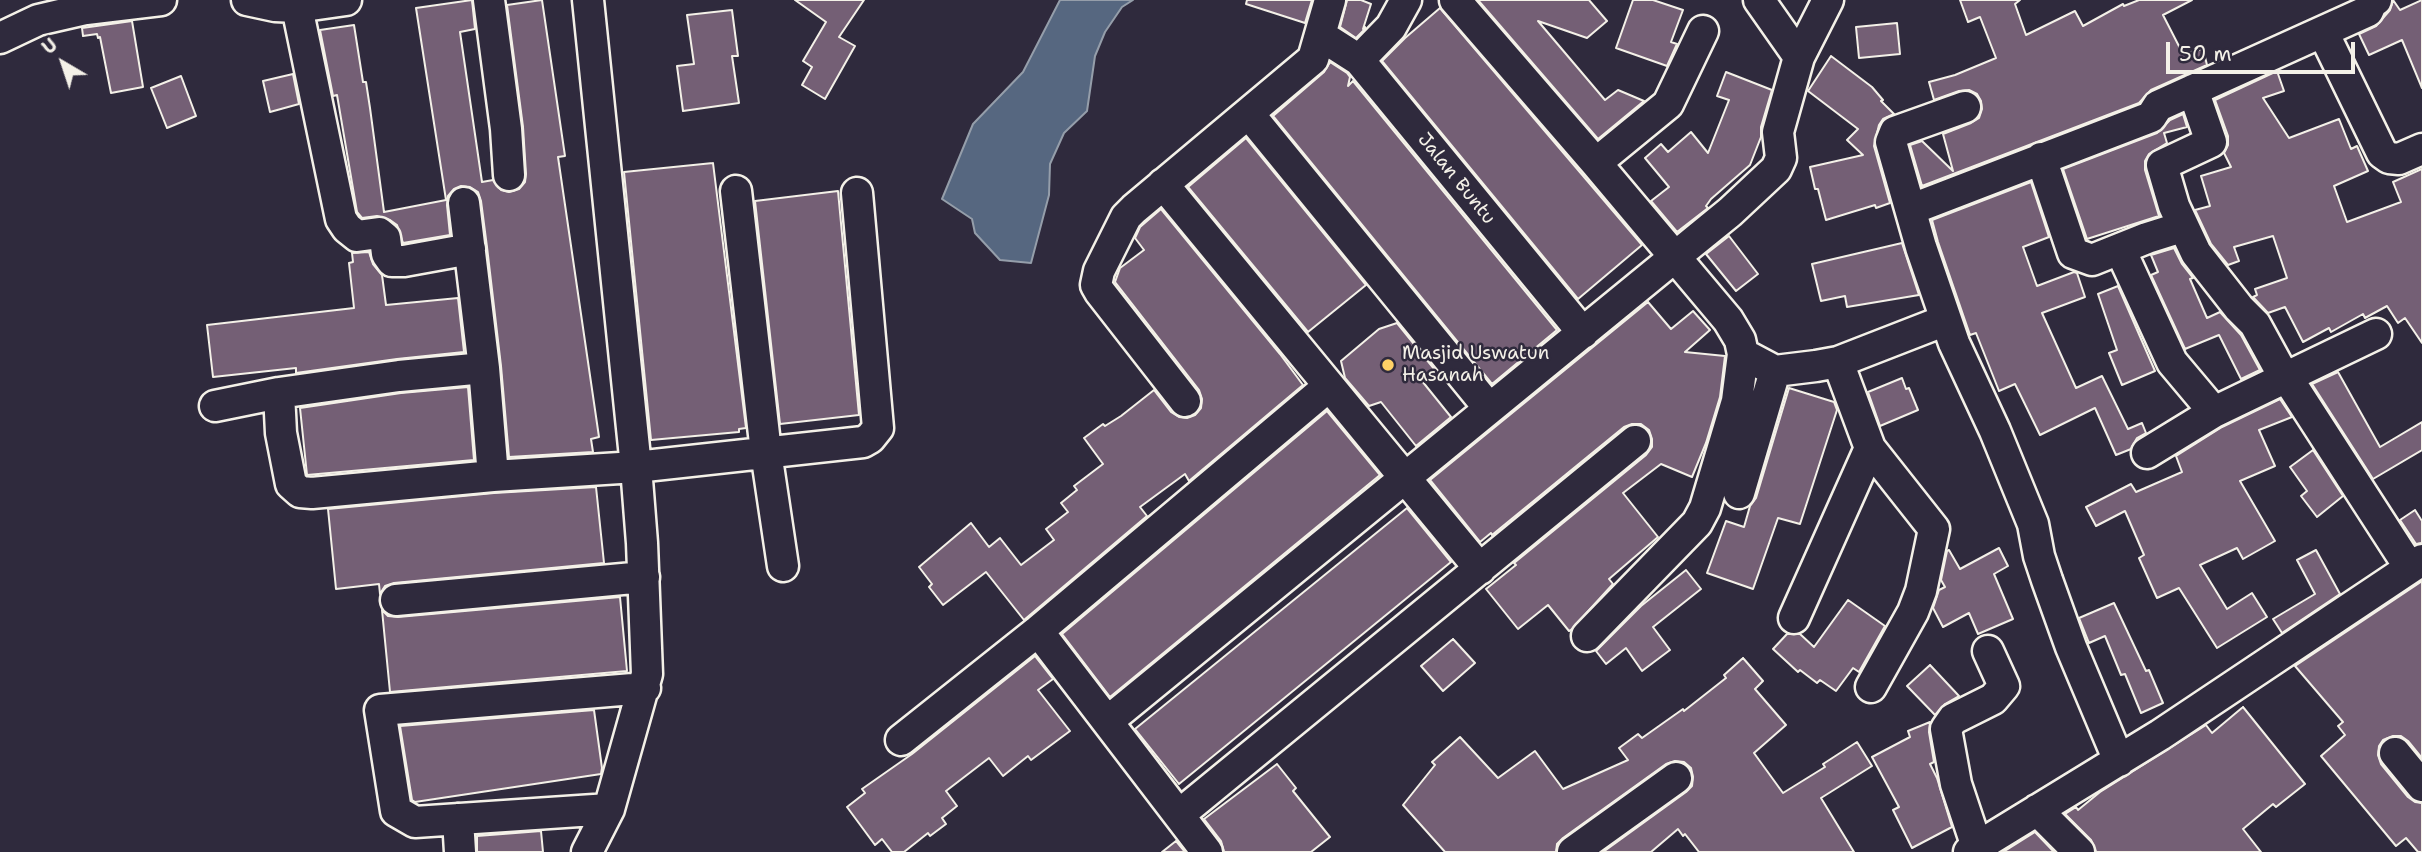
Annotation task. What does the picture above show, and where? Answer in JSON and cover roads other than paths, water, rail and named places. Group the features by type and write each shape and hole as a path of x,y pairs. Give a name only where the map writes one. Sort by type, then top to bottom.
{"street":[{"path":"0,38 33,10 86,9 160,0"},
{"path":"247,0 297,7 343,0"},
{"path":"489,0 506,129 509,175"},
{"path":"587,852 609,809 647,674 644,577 636,467 588,0"},
{"path":"1185,401 1096,285 1099,271 1126,217 1313,59 1330,0"},
{"path":"1359,61 1391,27 1406,0"},
{"path":"1455,0 1676,256 1728,320 1740,340 1743,354 1737,401 1697,523 1587,636"},
{"path":"1759,0 1799,57"},
{"path":"1108,721 1730,212 1776,169 1781,158 1778,132 1799,57 1828,0"},
{"path":"1912,209 2151,117 2158,106 2368,11 2376,0"},
{"path":"297,7 341,219 347,228 357,236 379,233 385,238 387,254 392,261 470,249"},
{"path":"1596,163 1668,104 1703,31"},
{"path":"2323,32 2382,153 2389,158 2399,159 2422,149"},
{"name":"Jalan Buntu","path":"1320,35 1359,61 1583,333"},
{"path":"1987,651 2004,686 1993,699 1953,719 1946,729 1956,784 1973,850 2119,761 2416,564 2285,376 2255,324 2217,281 2196,253 2182,227 2162,165 2211,142 2193,90"},
{"path":"1965,107 1895,132 1891,136 1891,142 1921,247 1946,320 2034,524 2046,580 2071,648 2119,761"},
{"path":"1249,114 1489,408"},
{"path":"2041,158 2073,253 2092,260 2182,227"},
{"path":"1163,184 1480,569"},
{"path":"736,191 766,452 783,566"},
{"path":"279,393 285,463 290,484 300,492 636,467 857,444 870,438 878,428 857,193"},
{"path":"464,203 484,368 493,476"},
{"path":"2120,249 2172,362 2214,412"},
{"path":"1743,354 1775,371 1838,362 1946,320"},
{"path":"2147,453 2214,412 2376,334"},
{"path":"1838,362 1870,448 1934,529 1921,591 1913,612 1871,687"},
{"path":"215,406 279,393 399,376 484,368"},
{"path":"1739,494 1775,371"},
{"path":"901,740 1038,631 1329,386"},
{"path":"1180,814 1635,441"},
{"path":"1794,618 1870,448"},
{"path":"396,600 644,577"},
{"path":"1038,631 1208,852"},
{"path":"609,809 415,822 396,811 380,710 645,688"},
{"path":"2395,753 2422,786"},
{"path":"1573,852 1676,778"},
{"path":"2037,810 2079,852"},
{"path":"458,819 460,852"}],"water":[{"path":"1060,0 1133,0 1122,7 1105,32 1095,56 1087,111 1064,133 1050,164 1049,195 1031,263 1000,260 975,233 972,219 942,199 973,124 1023,72"}],"place":[{"name":"Masjid Uswatun Hasanah","path":"1388,365"}]}
